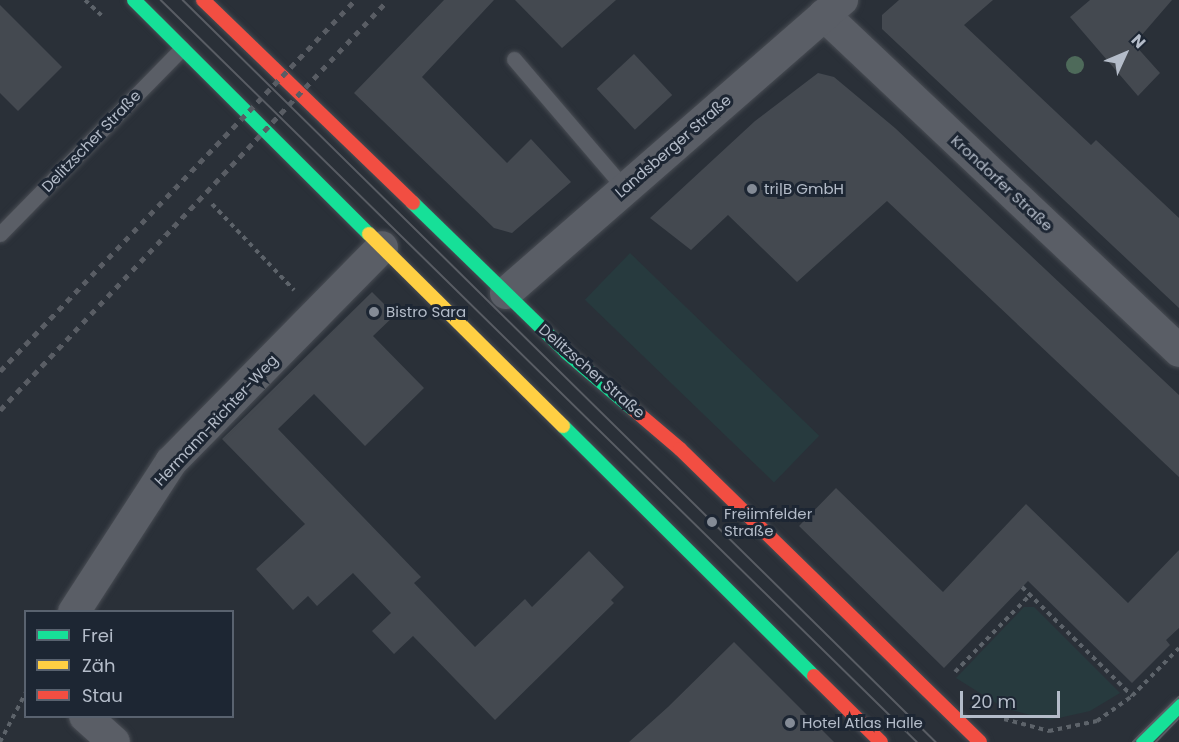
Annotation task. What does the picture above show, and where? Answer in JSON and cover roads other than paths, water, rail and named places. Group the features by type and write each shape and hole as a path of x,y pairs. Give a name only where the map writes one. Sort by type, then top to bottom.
{"main road":[{"path":"134,0 881,742"},
{"name":"Delitzscher Straße","path":"203,0 567,352 663,433 980,742"},
{"path":"1143,742 1179,705"}],"street":[{"name":"Landsberger Straße","path":"506,293 833,8"},
{"name":"Krondorfer Straße","path":"833,8 1179,351"},
{"name":"Hermann-Richter-Weg","path":"75,610 160,475 382,248"},
{"path":"86,718 114,742"}],"lane":[{"name":"Delitzscher Straße","path":"0,234 182,48"},
{"path":"514,59 624,188"}],"tram line":[{"path":"161,0 917,742"},
{"path":"183,0 936,742"},
{"path":"1133,742 1179,697"},
{"path":"1156,742 1179,718"}],"railway":[{"path":"0,371 355,0"},
{"path":"0,410 388,0"}],"place":[{"name":"tri|B GmbH","path":"752,189"},
{"name":"Bistro Sara","path":"374,312"},
{"name":"Freiimfelder Straße","path":"712,522"},
{"name":"Hotel Atlas Halle","path":"790,723"}]}
